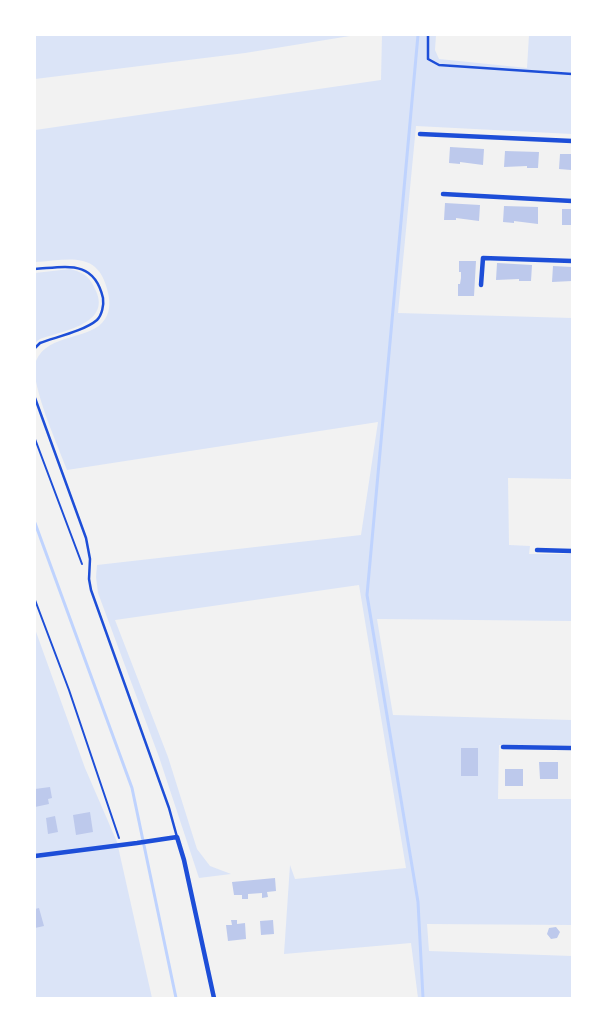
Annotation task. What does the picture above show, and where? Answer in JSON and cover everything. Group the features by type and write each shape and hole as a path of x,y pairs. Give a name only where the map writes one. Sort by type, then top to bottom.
{"street":[{"path":"420,134 572,141"},
{"path":"443,194 572,201"},
{"path":"481,285 483,258 572,261"},
{"path":"536,550 572,551"},
{"path":"503,747 572,748"},
{"path":"35,856 122,844 137,844 177,837 184,860 214,998"}],"lane":[{"path":"428,35 428,59 439,65 572,74"},
{"path":"35,269 72,267 86,270 101,289 104,303 99,318 90,325 40,343 35,348"},
{"path":"35,398 86,538 90,559 89,580 91,590 166,799 177,837"}],"path":[{"path":"35,438 89,580"},
{"path":"35,600 69,690 122,844"}],"shaded area":[{"path":"35,35 356,35 245,53 35,79"},
{"path":"382,35 436,35 435,50 439,59 527,68 529,35 572,35 572,134 416,126 398,313 572,318 572,479 508,478 509,545 530,546 529,554 572,554 571,621 377,619 393,715 572,720 572,745 499,745 498,799 572,799 572,925 427,924 429,951 572,956 572,998 418,998 411,943 284,954 290,865 295,879 406,868 359,585 115,620 168,757 197,849 210,866 231,874 199,878 159,757 98,593 97,565 361,535 378,422 67,470 36,383 36,361 42,352 60,341 99,326 107,316 109,304 108,293 102,276 96,268 88,263 78,260 35,262 35,130 381,80"},
{"path":"70,269 80,272 92,282 99,302 97,311 91,319 82,324 40,339 35,343 35,273"},
{"path":"35,629 85,768 117,842 152,998 35,998"}],"building":[{"path":"450,147 484,149 483,165 460,162 460,164 449,163"},
{"path":"505,151 539,152 538,168 527,168 527,166 504,167"},
{"path":"560,154 572,154 571,170 559,169"},
{"path":"445,203 480,205 479,221 456,218 456,220 444,220"},
{"path":"504,206 538,207 538,224 514,221 514,223 503,222"},
{"path":"562,209 572,209 572,225 562,225"},
{"path":"459,261 476,261 474,296 458,296 458,284 460,284 461,278"},
{"path":"497,263 532,265 531,281 519,281 519,279 496,280"},
{"path":"553,266 572,267 572,281 552,282"},
{"path":"461,748 478,748 478,776 461,776"},
{"path":"539,762 558,762 558,779 540,779"},
{"path":"505,769 523,769 523,786 505,786"},
{"path":"50,787 52,798 48,799 49,804 35,807 35,789"},
{"path":"90,812 93,832 76,835 73,815"},
{"path":"55,816 58,832 48,834 46,818"},
{"path":"275,878 276,891 267,892 268,897 262,898 262,893 248,894 248,899 242,899 242,895 234,895 232,882"},
{"path":"39,908 44,926 35,928 35,909"},
{"path":"231,920 237,920 237,924 245,923 246,939 228,941 226,925 232,925"},
{"path":"273,920 274,934 261,935 260,921"},
{"path":"556,927 560,932 557,938 551,939 547,934 549,928"}],"waterway":[{"path":"418,35 367,595 418,902 423,998"},
{"path":"35,523 132,788 176,998"}]}
